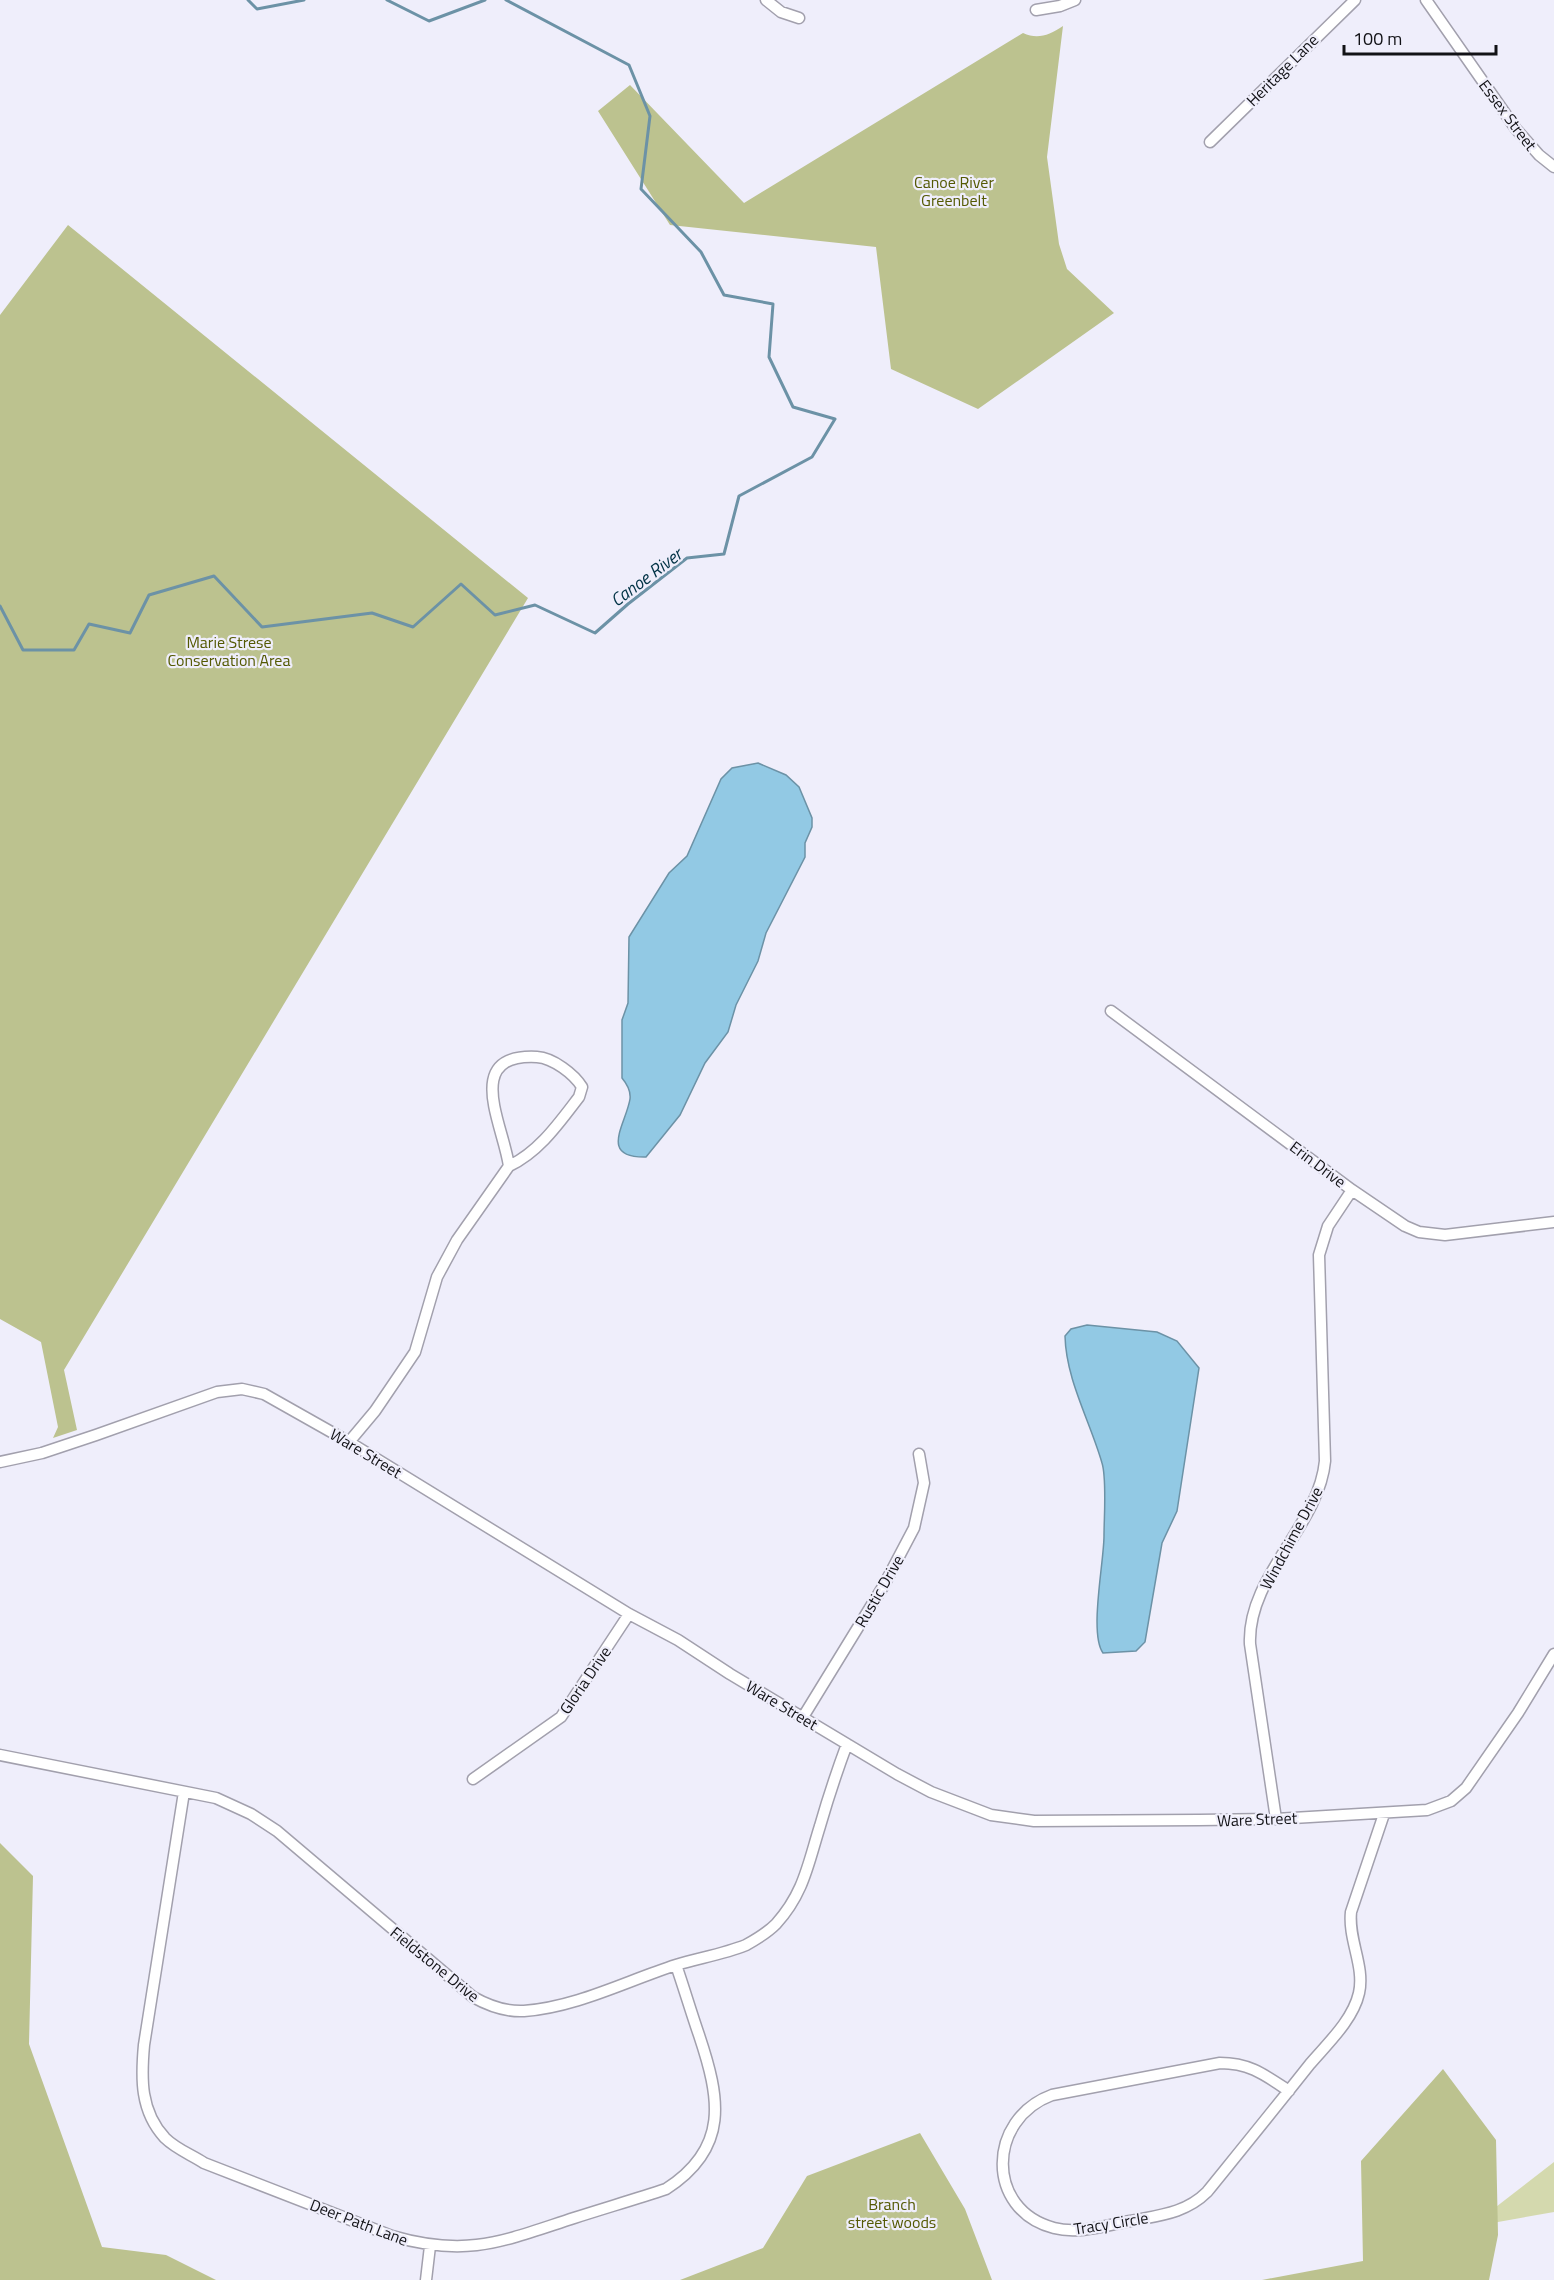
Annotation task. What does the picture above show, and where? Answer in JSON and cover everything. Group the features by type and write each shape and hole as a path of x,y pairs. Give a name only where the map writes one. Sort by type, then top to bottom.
{"street":[{"path":"766,0 781,12 800,18"},
{"path":"1036,10 1060,6 1075,0"},
{"name":"Heritage Lane","path":"1210,142 1354,0"},
{"name":"Essex Street","path":"1426,0 1515,129 1539,155 1554,167"},
{"name":"Erin Drive","path":"1111,1011 1352,1190 1396,1221 1419,1232 1445,1235 1554,1222"},
{"path":"349,1442 375,1412 415,1352 437,1277 457,1240 509,1166 522,1160 536,1149 579,1097 582,1087 578,1080 544,1058 513,1059 501,1063 495,1071 492,1085 495,1107 509,1166"},
{"name":"Windchime Drive","path":"1276,1819 1250,1644 1251,1621 1257,1603 1322,1480 1325,1461 1319,1255 1328,1226 1352,1190"},
{"name":"Ware Street","path":"0,1462 42,1453 217,1392 242,1389 264,1395 349,1442 629,1614 678,1640 730,1674 931,1792 991,1815 1034,1821 1276,1819 1427,1810 1451,1801 1466,1788 1486,1762 1554,1654"},
{"name":"Rustic Drive","path":"803,1717 884,1585 914,1528 924,1483 919,1455"},
{"name":"Gloria Drive","path":"473,1779 561,1717 629,1614"},
{"path":"1544,1673 1554,1680"},
{"name":"Fieldstone Drive","path":"0,1755 216,1798 233,1805 277,1831 465,1991 493,2007 515,2011 547,2008 744,1945 764,1935 776,1923 804,1881 847,1744"},
{"name":"Deer Path Lane","path":"184,1792 143,2056 141,2079 151,2116 165,2138 204,2163 392,2236 429,2246 463,2247 507,2241 666,2189 680,2180 691,2169 707,2145 715,2123 716,2109 714,2085 676,1965"},
{"name":"Tracy Circle","path":"1289,2091 1251,2067 1236,2063 1220,2063 1052,2095 1027,2108 1009,2130 1002,2157 1006,2185 1015,2202 1028,2215 1045,2225 1063,2230 1082,2229 1183,2210 1199,2200 1207,2192 1289,2091 1345,2022 1356,2003 1360,1973 1351,1929 1351,1912 1384,1814"},
{"path":"426,2280 429,2246"}],"green space":[{"name":"Canoe River Greenbelt","path":"1063,26 1047,157 1059,244 1067,269 1114,313 978,409 891,369 876,247 670,225 598,111 630,85 744,203 1023,33 1043,36"},
{"name":"Marie Strese Conservation Area","path":"68,225 528,598 64,1370 77,1430 53,1438 58,1427 41,1342 0,1319 0,315"},
{"path":"0,1843 33,1876 29,2044 102,2247 166,2255 216,2280 0,2280"},
{"path":"1443,2069 1496,2140 1498,2235 1489,2280 1262,2280 1363,2261 1361,2161"},
{"name":"Branch street woods","path":"920,2133 965,2209 992,2280 680,2280 763,2248 807,2176"},
{"path":"1554,2162 1554,2212 1470,2227"}],"water":[{"path":"758,763 786,775 799,787 812,818 812,827 805,843 805,857 766,933 758,961 736,1005 728,1032 705,1063 680,1115 646,1157 631,1156 623,1152 618,1138 630,1099 630,1093 622,1078 622,1020 628,1003 629,937 669,873 687,856 721,779 732,768"},
{"path":"1087,1325 1157,1332 1177,1341 1199,1368 1177,1511 1162,1543 1145,1642 1136,1651 1103,1653 1099,1644 1097,1614 1104,1536 1104,1470 1074,1384 1066,1352 1065,1336 1071,1329"}],"waterway":[{"name":"Canoe River","path":"248,0 257,9 304,0"},
{"name":"Canoe River","path":"387,0 429,21 485,0"},
{"name":"Canoe River","path":"0,606 23,650 74,650 89,624 130,633 149,595 214,576 262,627 372,613 413,627 461,584 495,615 535,605 595,633 687,558 724,554 739,496 812,457 835,419 793,407 769,357 773,304 724,295 701,252 641,189 650,116 629,65 506,0"}]}
